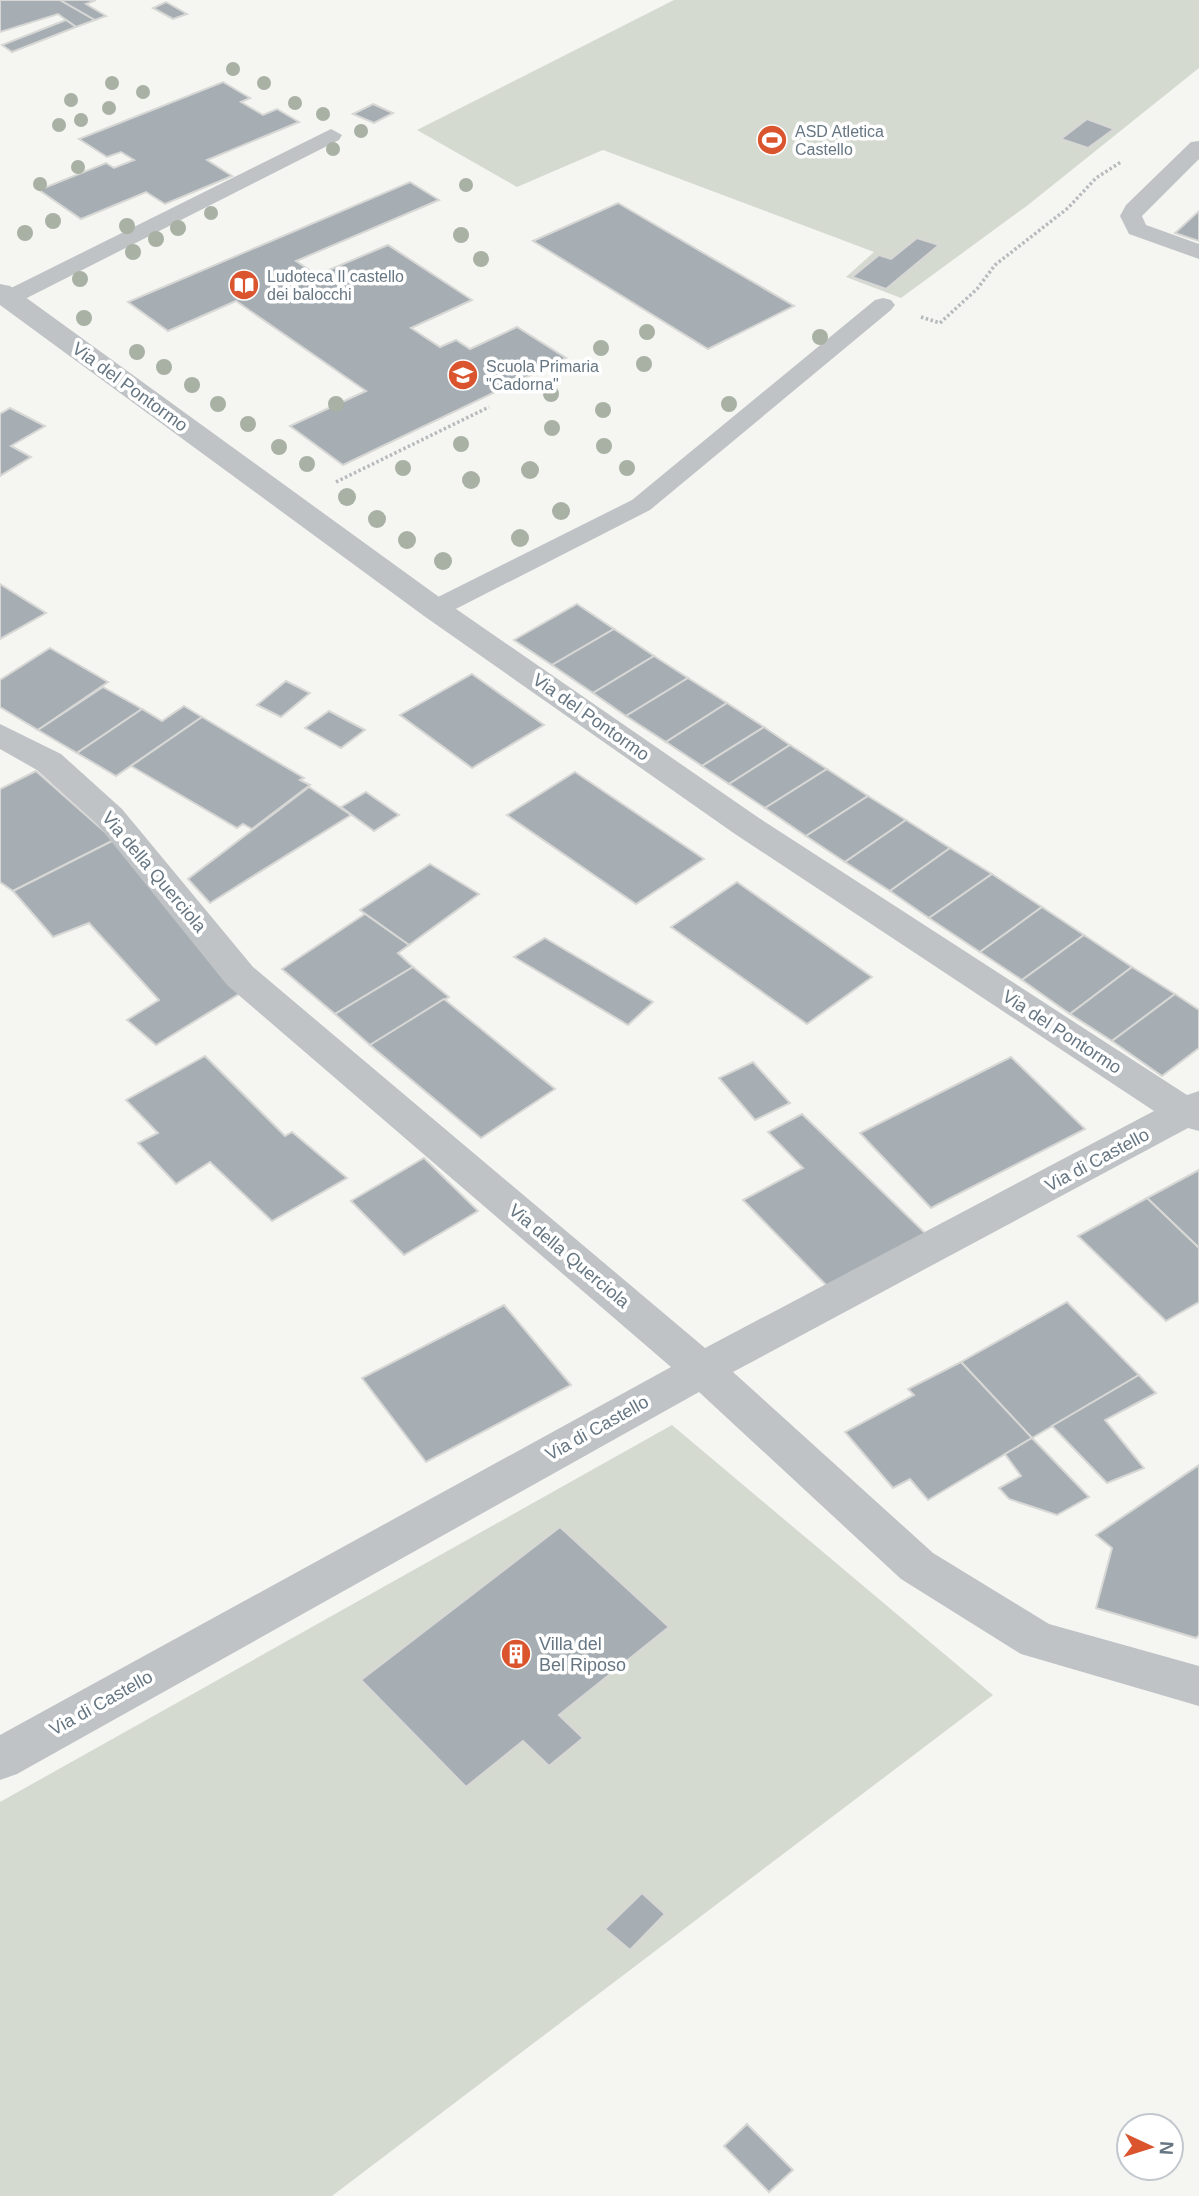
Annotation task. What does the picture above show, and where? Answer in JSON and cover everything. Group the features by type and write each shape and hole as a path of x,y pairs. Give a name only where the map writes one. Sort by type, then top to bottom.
{"street":[{"name":"Via del Pontormo","path":"4,295 435,609 747,826 1194,1112"},
{"name":"Via della Querciola","path":"0,735 49,762 110,817 240,976 702,1369 917,1566 1037,1640 1199,1686"},
{"name":"Via di Castello","path":"0,1759 702,1369 1194,1112"}],"lane":[{"path":"4,295 331,135"},
{"path":"1199,147 1131,216 1137,229 1199,252"},
{"path":"435,609 641,505 883,305"}],"path":[{"path":"883,305 940,323 977,289 995,265 1068,208 1096,178 1128,157"},
{"path":"292,504 489,407"}],"shaded area":[{"name":"ASD Atletica Castello","path":"674,0 1199,0 1199,68 1028,205 901,298 846,277 874,252 603,150 517,187 417,130"},
{"path":"672,1425 993,1695 332,2196 0,2196 0,1802"}],"building":[{"path":"0,0 60,0 95,20 76,27 58,14 0,32"},
{"path":"60,0 96,0 86,4 106,16 95,20"},
{"path":"166,2 187,14 173,19 153,8"},
{"path":"66,20 76,27 12,52 2,45"},
{"path":"223,82 250,98 241,102 263,115 277,109 299,122 207,160 232,176 165,204 146,192 81,219 39,190 106,163 114,168 134,160 121,152 107,157 79,139"},
{"path":"373,104 393,113 374,123 353,114"},
{"path":"1087,119 1114,129 1088,148 1061,139"},
{"path":"410,182 439,200 296,261 317,275 388,245 472,300 411,328 440,347 456,340 470,349 517,327 566,358 343,465 290,426 366,391 236,301 168,331 128,302"},
{"path":"618,203 794,306 708,349 533,241"},
{"path":"1199,211 1199,241 1175,233"},
{"path":"917,238 939,245 886,289 852,277 879,255 891,259"},
{"path":"10,408 45,426 11,446 31,457 0,476 0,414"},
{"path":"0,584 46,613 0,639"},
{"path":"577,604 614,629 552,665 514,640"},
{"path":"614,629 654,656 593,693 552,665"},
{"path":"50,648 108,682 38,730 0,707 0,680"},
{"path":"654,656 688,678 626,716 593,693"},
{"path":"472,674 544,725 472,768 400,715"},
{"path":"688,678 727,703 666,742 626,716"},
{"path":"286,681 310,693 281,717 257,705"},
{"path":"103,687 142,709 77,753 38,730"},
{"path":"727,703 764,727 702,766 666,742"},
{"path":"184,706 202,717 116,776 77,753 142,709 162,721"},
{"path":"329,711 365,730 341,748 305,728"},
{"path":"202,717 304,778 300,780 310,785 252,829 243,824 237,828 131,766"},
{"path":"764,727 790,745 729,784 702,766"},
{"path":"790,745 827,769 765,808 729,784"},
{"path":"827,769 868,796 806,836 765,808"},
{"path":"36,771 114,840 13,891 0,882 0,789"},
{"path":"575,772 704,859 636,904 507,815"},
{"path":"309,787 351,815 210,903 188,879"},
{"path":"366,792 399,815 374,831 341,807"},
{"path":"868,796 906,820 845,862 806,836"},
{"path":"906,820 950,848 890,891 845,862"},
{"path":"114,840 239,994 156,1045 127,1020 159,1000 89,923 53,937 13,891"},
{"path":"950,848 992,874 929,918 890,891"},
{"path":"430,864 479,894 409,945 360,910"},
{"path":"992,874 1042,907 980,952 929,918"},
{"path":"737,882 872,977 807,1024 671,927"},
{"path":"1042,907 1084,935 1022,980 980,952"},
{"path":"365,914 409,945 398,953 413,967 335,1014 282,969"},
{"path":"1084,935 1132,967 1070,1014 1022,980"},
{"path":"545,938 653,1002 628,1025 514,957"},
{"path":"413,967 449,997 370,1045 335,1014"},
{"path":"1132,967 1175,994 1112,1041 1070,1014"},
{"path":"1175,994 1199,1010 1199,1048 1162,1076 1112,1041"},
{"path":"444,999 555,1089 481,1138 370,1045"},
{"path":"205,1056 285,1136 292,1132 347,1178 272,1221 210,1162 176,1184 138,1143 158,1133 126,1100"},
{"path":"1011,1057 1085,1129 931,1208 860,1133"},
{"path":"753,1062 790,1103 755,1120 719,1078"},
{"path":"802,1114 926,1234 830,1289 743,1200 803,1168 768,1132"},
{"path":"424,1158 478,1211 404,1255 351,1201"},
{"path":"1199,1170 1199,1248 1147,1198"},
{"path":"1147,1198 1199,1248 1199,1302 1166,1321 1078,1236"},
{"path":"1067,1302 1139,1375 1032,1438 961,1362"},
{"path":"504,1305 571,1385 426,1462 362,1378"},
{"path":"961,1362 1032,1438 928,1500 910,1479 893,1488 845,1432 914,1395 908,1389"},
{"path":"1139,1375 1156,1393 1105,1420 1144,1468 1107,1483 1052,1426"},
{"path":"1032,1438 1089,1497 1057,1515 1009,1499 999,1488 1021,1476 1005,1454"},
{"path":"1199,1465 1199,1635 1196,1638 1096,1608 1112,1548 1096,1535"},
{"name":"Villa del Bel Riposo","path":"560,1527 669,1627 559,1715 583,1738 549,1766 523,1741 466,1787 361,1680"},
{"path":"642,1893 665,1914 630,1950 605,1929"},
{"path":"747,2124 793,2170 769,2192 724,2146"}],"place":[{"name":"ASD Atletica Castello","path":"772,140"},
{"name":"Ludoteca Il castello dei balocchi","path":"244,285"},
{"name":"Scuola Primaria \"Cadorna\"","path":"463,375"},
{"name":"Villa del Bel Riposo","path":"516,1654"}]}
